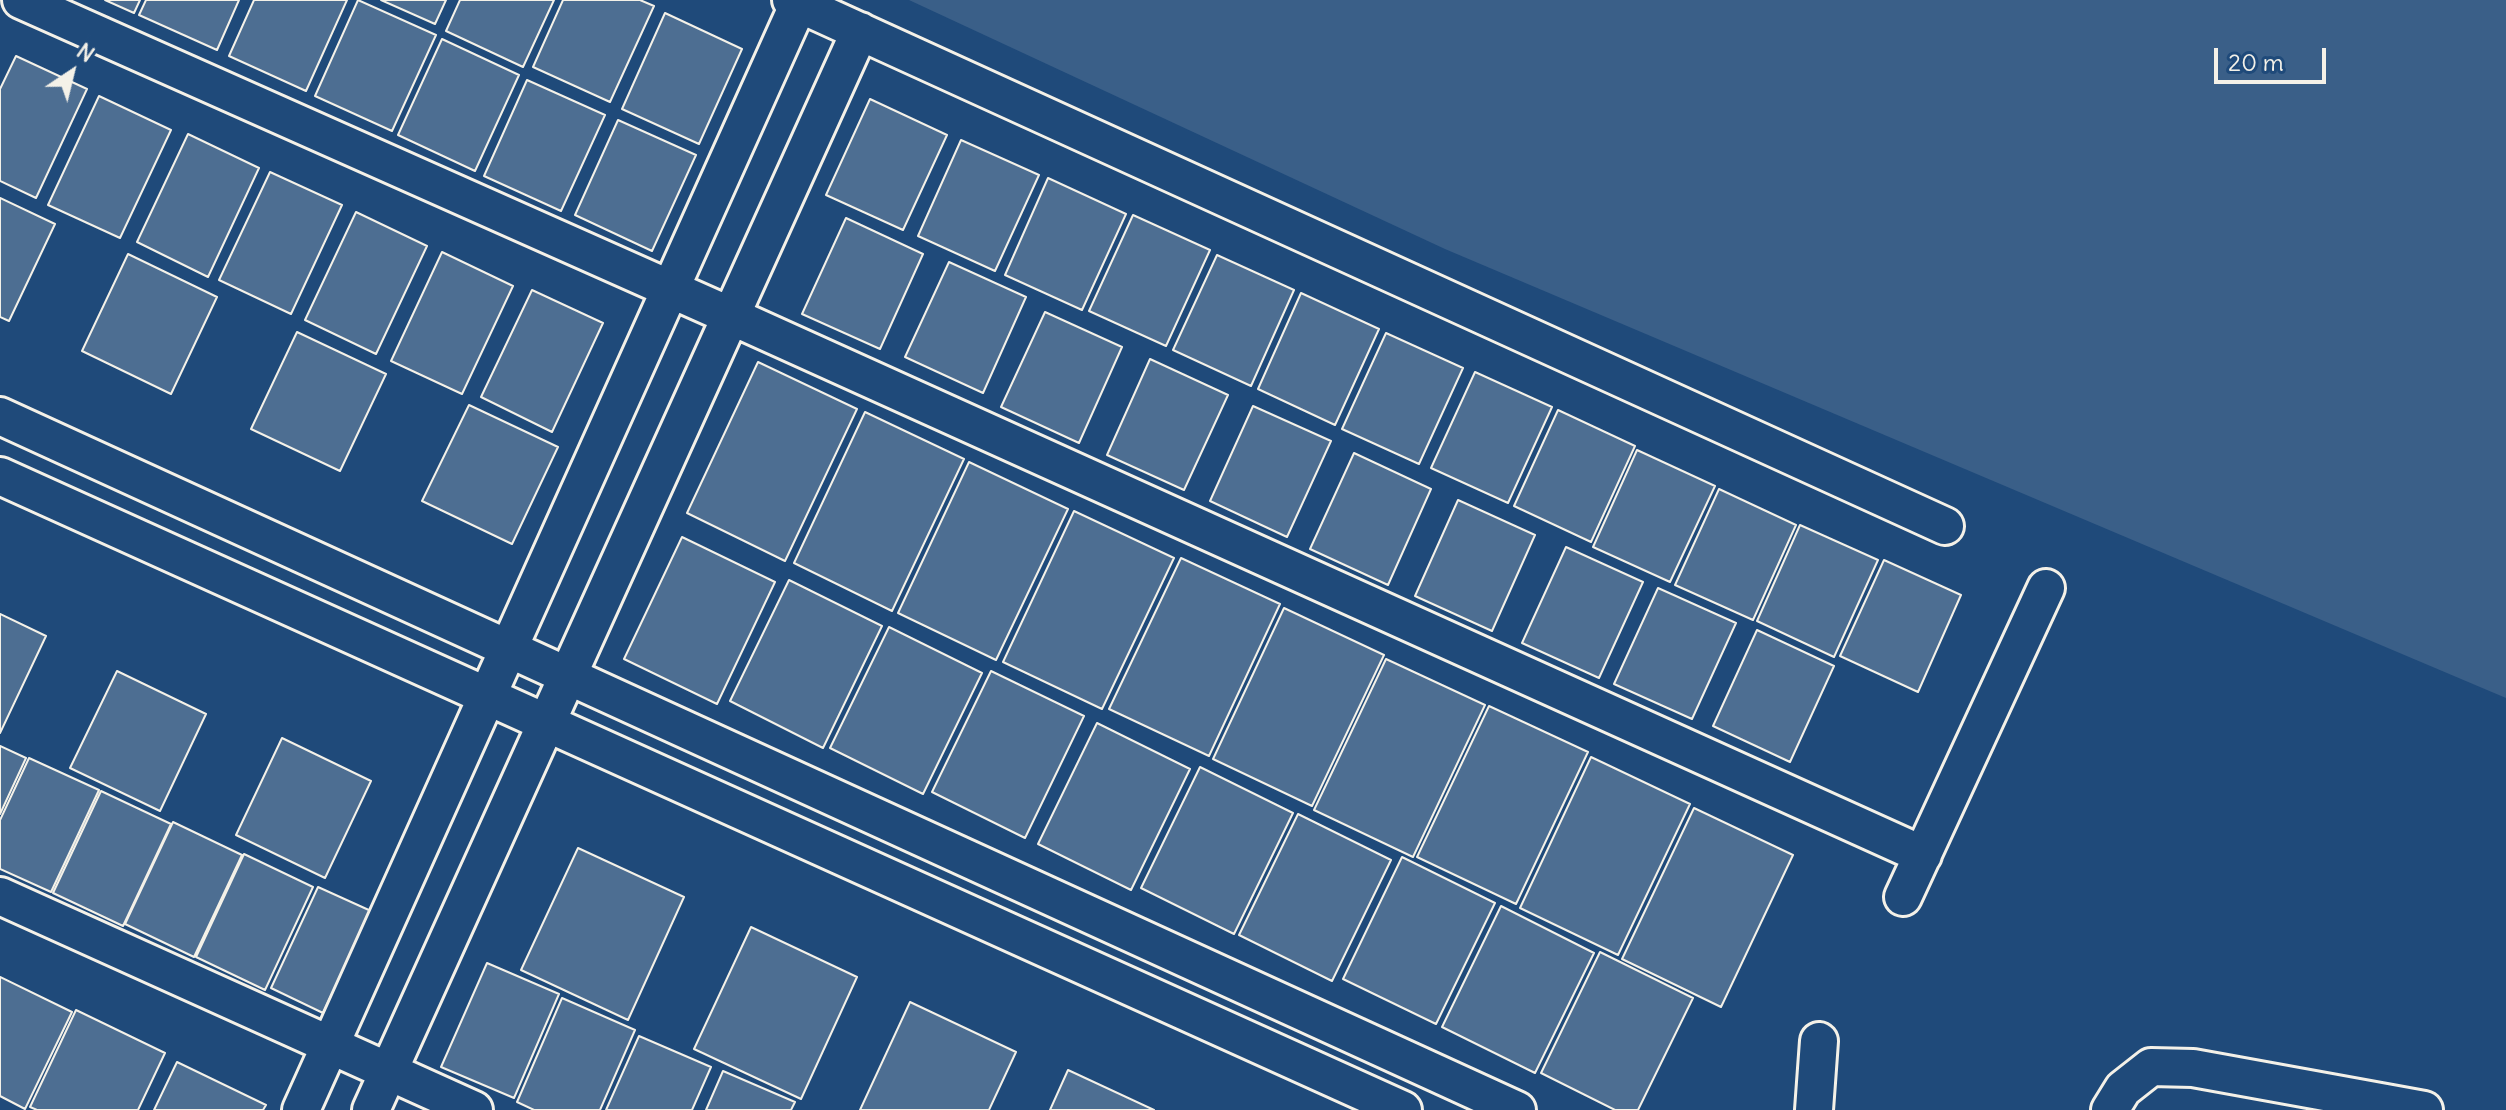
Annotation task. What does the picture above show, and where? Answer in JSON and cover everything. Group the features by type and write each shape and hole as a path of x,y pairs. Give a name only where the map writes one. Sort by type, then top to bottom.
{"street":[{"path":"21,0 731,316 1923,855"},
{"path":"301,1110 670,289 795,2 1945,526"},
{"path":"371,1110 860,31"},
{"path":"0,416 1517,1110"},
{"path":"0,476 1403,1110"},
{"path":"1903,897 2046,588"},
{"path":"0,896 474,1110"},
{"path":"1814,1110 1819,1041"},
{"path":"2110,1110 2123,1089 2151,1067 2193,1068 2424,1110"},
{"path":"1410,1110 1429,1070"}],"shaded area":[{"path":"909,0 2506,0 2506,698 1445,249"}],"building":[{"path":"105,0 140,0 134,13"},
{"path":"146,0 239,0 217,50 139,15"},
{"path":"254,0 347,0 306,91 229,56"},
{"path":"358,0 436,35 392,131 315,96"},
{"path":"381,0 446,0 435,24"},
{"path":"460,0 554,0 523,67 446,31"},
{"path":"563,0 640,0 654,6 610,102 533,67"},
{"path":"665,13 742,49 699,144 622,109"},
{"path":"442,39 519,75 475,171 398,135"},
{"path":"16,56 87,89 36,198 0,181 0,89"},
{"path":"527,80 605,115 561,211 484,176"},
{"path":"99,96 171,130 120,238 48,205"},
{"path":"870,99 947,135 903,230 826,195"},
{"path":"618,120 696,155 652,251 575,215"},
{"path":"188,134 259,168 208,277 137,242"},
{"path":"961,140 1039,175 995,271 918,236"},
{"path":"270,172 342,205 291,314 219,280"},
{"path":"1048,178 1126,214 1082,310 1005,275"},
{"path":"0,198 55,224 9,321 0,317"},
{"path":"356,212 427,246 376,354 305,320"},
{"path":"1133,215 1210,250 1166,346 1089,311"},
{"path":"846,218 923,254 880,349 802,314"},
{"path":"442,252 513,286 462,394 391,361"},
{"path":"128,254 217,297 171,394 82,351"},
{"path":"1217,255 1294,290 1251,386 1173,350"},
{"path":"949,262 1026,297 983,393 905,357"},
{"path":"532,290 603,323 552,432 481,397"},
{"path":"1301,293 1379,329 1335,425 1258,389"},
{"path":"1045,312 1122,347 1079,443 1001,407"},
{"path":"297,332 386,374 340,471 251,429"},
{"path":"1386,333 1463,368 1419,464 1342,429"},
{"path":"1150,359 1228,395 1184,490 1107,455"},
{"path":"758,362 857,409 785,561 687,513"},
{"path":"1475,372 1552,407 1508,503 1431,468"},
{"path":"469,405 558,447 512,544 422,501"},
{"path":"1253,406 1331,441 1287,537 1210,501"},
{"path":"1558,410 1635,446 1591,542 1514,506"},
{"path":"865,412 964,459 892,611 794,563"},
{"path":"1637,450 1715,486 1670,582 1593,547"},
{"path":"1354,453 1431,489 1388,585 1310,549"},
{"path":"969,462 1068,509 996,660 898,613"},
{"path":"1719,489 1796,525 1753,620 1675,585"},
{"path":"1458,500 1535,535 1492,631 1415,596"},
{"path":"1074,511 1174,558 1102,709 1003,662"},
{"path":"1800,525 1878,560 1834,657 1757,621"},
{"path":"682,537 775,582 717,704 624,659"},
{"path":"1566,547 1643,582 1599,678 1522,643"},
{"path":"1181,558 1280,604 1209,756 1109,709"},
{"path":"1884,560 1961,595 1918,692 1840,656"},
{"path":"789,580 882,626 823,748 730,701"},
{"path":"1658,588 1736,623 1692,719 1614,684"},
{"path":"1284,608 1384,655 1312,806 1213,759"},
{"path":"0,614 46,636 0,733"},
{"path":"889,627 982,673 923,794 830,748"},
{"path":"1757,630 1834,666 1790,762 1713,726"},
{"path":"1386,659 1485,705 1413,857 1314,810"},
{"path":"117,671 206,714 160,811 70,768"},
{"path":"991,671 1084,716 1025,838 932,792"},
{"path":"1489,706 1588,752 1516,904 1417,857"},
{"path":"1097,723 1190,769 1131,890 1038,844"},
{"path":"282,738 371,781 325,878 236,835"},
{"path":"0,746 26,758 0,814"},
{"path":"1591,757 1690,804 1618,955 1520,908"},
{"path":"29,758 99,790 51,892 0,869 0,820"},
{"path":"1200,767 1293,813 1234,934 1141,888"},
{"path":"101,791 171,824 123,926 53,893"},
{"path":"1694,808 1793,855 1721,1007 1622,959"},
{"path":"1298,814 1391,860 1332,981 1239,935"},
{"path":"173,822 242,855 194,957 125,924"},
{"path":"578,848 684,897 628,1020 521,970"},
{"path":"244,854 313,887 265,990 196,957"},
{"path":"1402,857 1495,903 1436,1024 1343,979"},
{"path":"318,887 371,911 323,1013 271,988"},
{"path":"1501,906 1594,953 1535,1073 1442,1027"},
{"path":"751,927 857,977 801,1099 694,1049"},
{"path":"1600,952 1693,998 1638,1110 1615,1110 1541,1073"},
{"path":"487,963 559,994 514,1098 441,1067"},
{"path":"0,977 72,1012 25,1109 0,1096"},
{"path":"562,998 635,1030 600,1110 534,1110 517,1102"},
{"path":"910,1002 1016,1052 989,1110 860,1110"},
{"path":"76,1010 165,1053 138,1110 37,1110 30,1107"},
{"path":"639,1036 711,1067 692,1110 606,1110"},
{"path":"177,1062 266,1105 263,1110 154,1110"},
{"path":"1068,1070 1154,1110 1050,1110"},
{"path":"723,1071 795,1102 791,1110 706,1110"}]}
